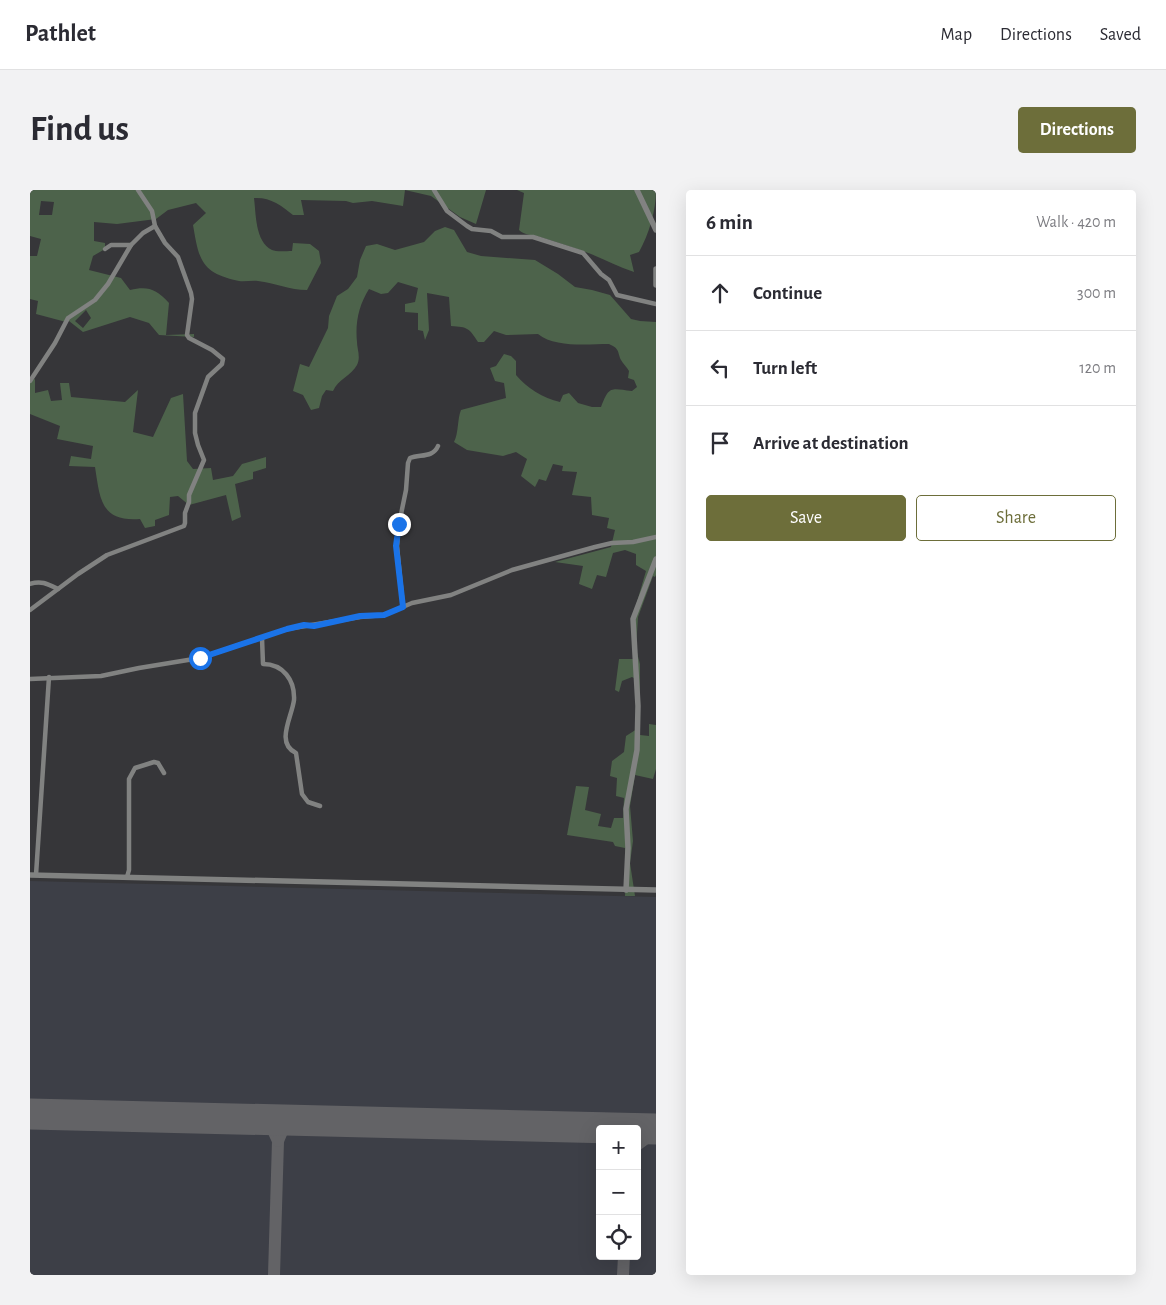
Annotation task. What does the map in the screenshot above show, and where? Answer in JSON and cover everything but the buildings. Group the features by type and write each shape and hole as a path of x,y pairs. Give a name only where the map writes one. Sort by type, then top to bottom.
{"street":[{"path":"30,610 78,574 109,554 184,526 189,495 204,460 195,432 195,413 208,377 222,364 222,359 212,350 189,338 187,335 192,296 178,257 165,242 155,226 152,211 138,190"},
{"path":"434,190 447,211 466,226 474,230 491,231 502,237 533,237 583,253 601,274 609,280 617,294 656,304"},
{"path":"637,190 656,230"},
{"path":"30,381 55,343 68,318 95,300 108,284 131,244 144,232 155,226"},
{"path":"105,249 111,245 131,244"},
{"path":"656,269 656,285"},
{"path":"403,607 396,546 406,490 408,463 410,458 417,455 434,453 438,446"},
{"path":"30,678 102,676 200,658 287,629 304,625 314,626 360,616 384,615 412,603 451,595 506,572 612,543 634,542 656,537"},
{"path":"626,890 628,848 626,809 637,750 638,706 633,619 656,559"},
{"path":"30,584 45,582 58,589"},
{"path":"262,638 263,664 272,664 280,667 286,672 292,683 294,700 285,734 287,745 290,751 296,753 302,794 308,802 320,806"},
{"path":"49,677 33,875 656,890"},
{"path":"127,877 129,870 129,779 135,768 154,762 158,763 164,774"}],"shaded area":[{"path":"30,881 656,897 656,1275 30,1275"}],"green space":[{"path":"30,190 405,190 403,206 372,201 353,203 346,201 301,200 304,215 293,215 275,202 254,198 257,227 266,246 274,251 292,251 293,243 310,244 319,251 321,263 307,290 258,281 239,281 226,278 209,269 200,256 193,225 206,213 196,203 168,210 156,219 117,224 94,222 94,241 105,243 105,249 93,256 89,270 121,278 130,290 142,288 160,294 169,303 166,335 194,334 194,337 159,335 149,323 130,317 83,332 69,321 66,322 36,314 38,301 30,299 30,256 37,256 41,239 30,236","holes":["41,201 54,202 52,215 39,215","86,310 91,318 83,328 75,321"]},
{"path":"405,190 486,190 476,224 460,217 431,196"},
{"path":"517,190 656,190 653,214 646,238 639,252 630,255 634,272 591,254 521,232 519,230 524,193"},
{"path":"445,227 454,230 467,252 481,256 535,260 575,287 610,295 631,319 656,322 656,575 655,577 653,576 638,617 636,649 640,664 640,735 649,736 649,724 656,725 656,769 653,779 635,775 630,806 633,841 630,863 635,896 625,896 625,848 615,846 613,842 567,835 576,786 589,787 585,810 601,814 598,826 611,828 614,818 623,818 624,798 616,796 617,778 610,776 612,761 624,752 626,736 637,729 636,679 632,677 622,681 619,692 615,690 619,659 635,659 632,619 646,571 636,565 636,554 625,550 613,553 606,577 597,575 592,589 579,584 583,566 555,562 611,547 615,530 607,528 609,518 592,515 591,497 572,495 577,472 562,471 563,466 553,464 546,481 539,479 535,487 521,476 527,459 516,452 503,456 467,450 454,442 461,410 506,398 504,383 495,381 490,368 496,366 504,354 511,356 516,361 516,375 536,392 560,402 563,395 569,393 578,403 592,407 601,407 606,395 611,390 632,391 637,387 634,380 628,378 629,371 621,360 617,349 609,344 582,345 562,343 538,334 506,335 494,331 484,342 478,342 468,329 451,326 449,297 427,293 429,330 425,340 423,331 418,330 418,313 405,312 405,304 415,302 418,288 398,282 388,293 381,294 369,289 360,308 357,321 359,356 357,365 338,383 333,391 326,390 322,396 319,408 311,410 303,395 293,391 300,364 309,367 328,328 329,316 337,296 348,289 357,277 360,260 366,246 377,244 395,250 424,242 435,231"},
{"path":"35,379 35,393 48,390 51,401 62,400 60,383 69,383 71,397 125,402 138,390 133,432 153,437 171,398 183,394 187,461 193,469 211,468 213,480 233,476 242,464 266,457 266,468 253,472 253,479 235,484 241,517 232,521 226,495 189,505 178,496 170,497 169,515 155,520 155,526 145,528 140,519 127,519 110,512 104,506 101,498 95,467 69,466 71,456 91,459 93,446 57,439 60,426 30,414 30,381"}],"taxiway":[{"path":"265,1119 278,1141 274,1275"},
{"path":"278,1141 283,1129 293,1119"},
{"path":"592,1128 596,1130"},
{"path":"641,1142 656,1133"},
{"path":"623,1275 624,1260"}],"runway":[{"path":"30,1114 656,1129"}],"route":[{"path":"200,658 287,629 304,625 314,626 360,616 384,615 403,607 396,546 399,524"}]}
